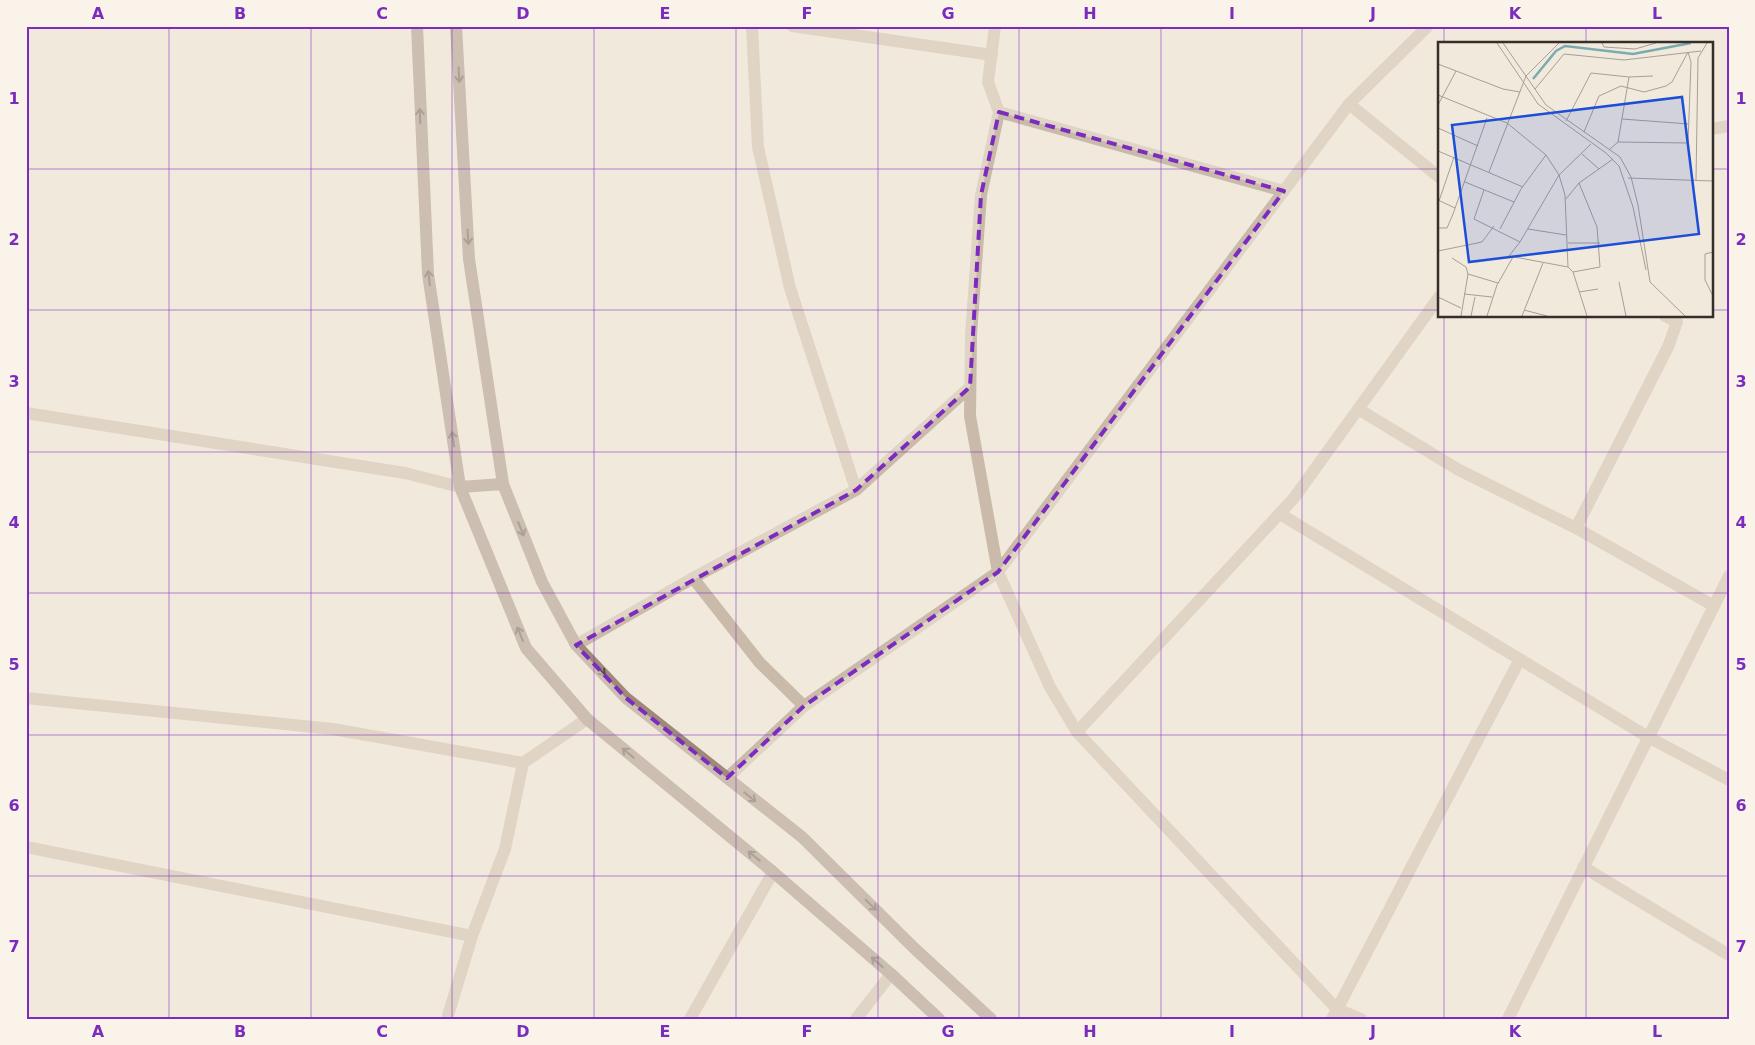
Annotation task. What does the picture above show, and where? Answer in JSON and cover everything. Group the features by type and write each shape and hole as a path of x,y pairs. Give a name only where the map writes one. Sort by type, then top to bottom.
{"street":[{"path":"417,26 428,274 460,487 526,648 588,719 773,872 891,974 939,1019"},
{"path":"456,26 469,259 503,484 542,582 576,645 626,698 802,837 914,948 991,1019"},
{"path":"752,26 758,147 790,288 856,490"},
{"path":"792,26 992,55"},
{"path":"995,26 988,82 999,112 981,195 971,335 970,416 998,572 1050,687 1077,732 1335,1014 1361,1019"},
{"path":"727,778 804,706 998,572 1349,104 1428,26"},
{"path":"1349,104 1438,176"},
{"path":"999,112 1284,191"},
{"path":"1712,130 1729,126"},
{"path":"1077,732 1294,498 1438,297"},
{"path":"1576,528 1668,346 1677,322 1669,318"},
{"path":"576,645 693,578 856,490 970,387"},
{"path":"1358,409 1458,470 1576,528 1714,606"},
{"path":"26,412 405,473 460,487 503,484"},
{"path":"1280,514 1648,737 1729,780"},
{"path":"1508,1019 1729,576"},
{"path":"693,578 760,663 804,706"},
{"path":"1335,1014 1520,659"},
{"path":"26,698 332,729 523,762 588,719"},
{"path":"446,1019 472,936 505,849 523,762"},
{"path":"26,847 472,936"},
{"path":"1583,867 1729,955"},
{"path":"690,1019 773,872"},
{"path":"856,1019 891,974"}],"highlighted area":[{"path":"999,112 1284,191 998,572 804,706 727,778 626,698 576,645 856,490 970,387 981,195"}]}
